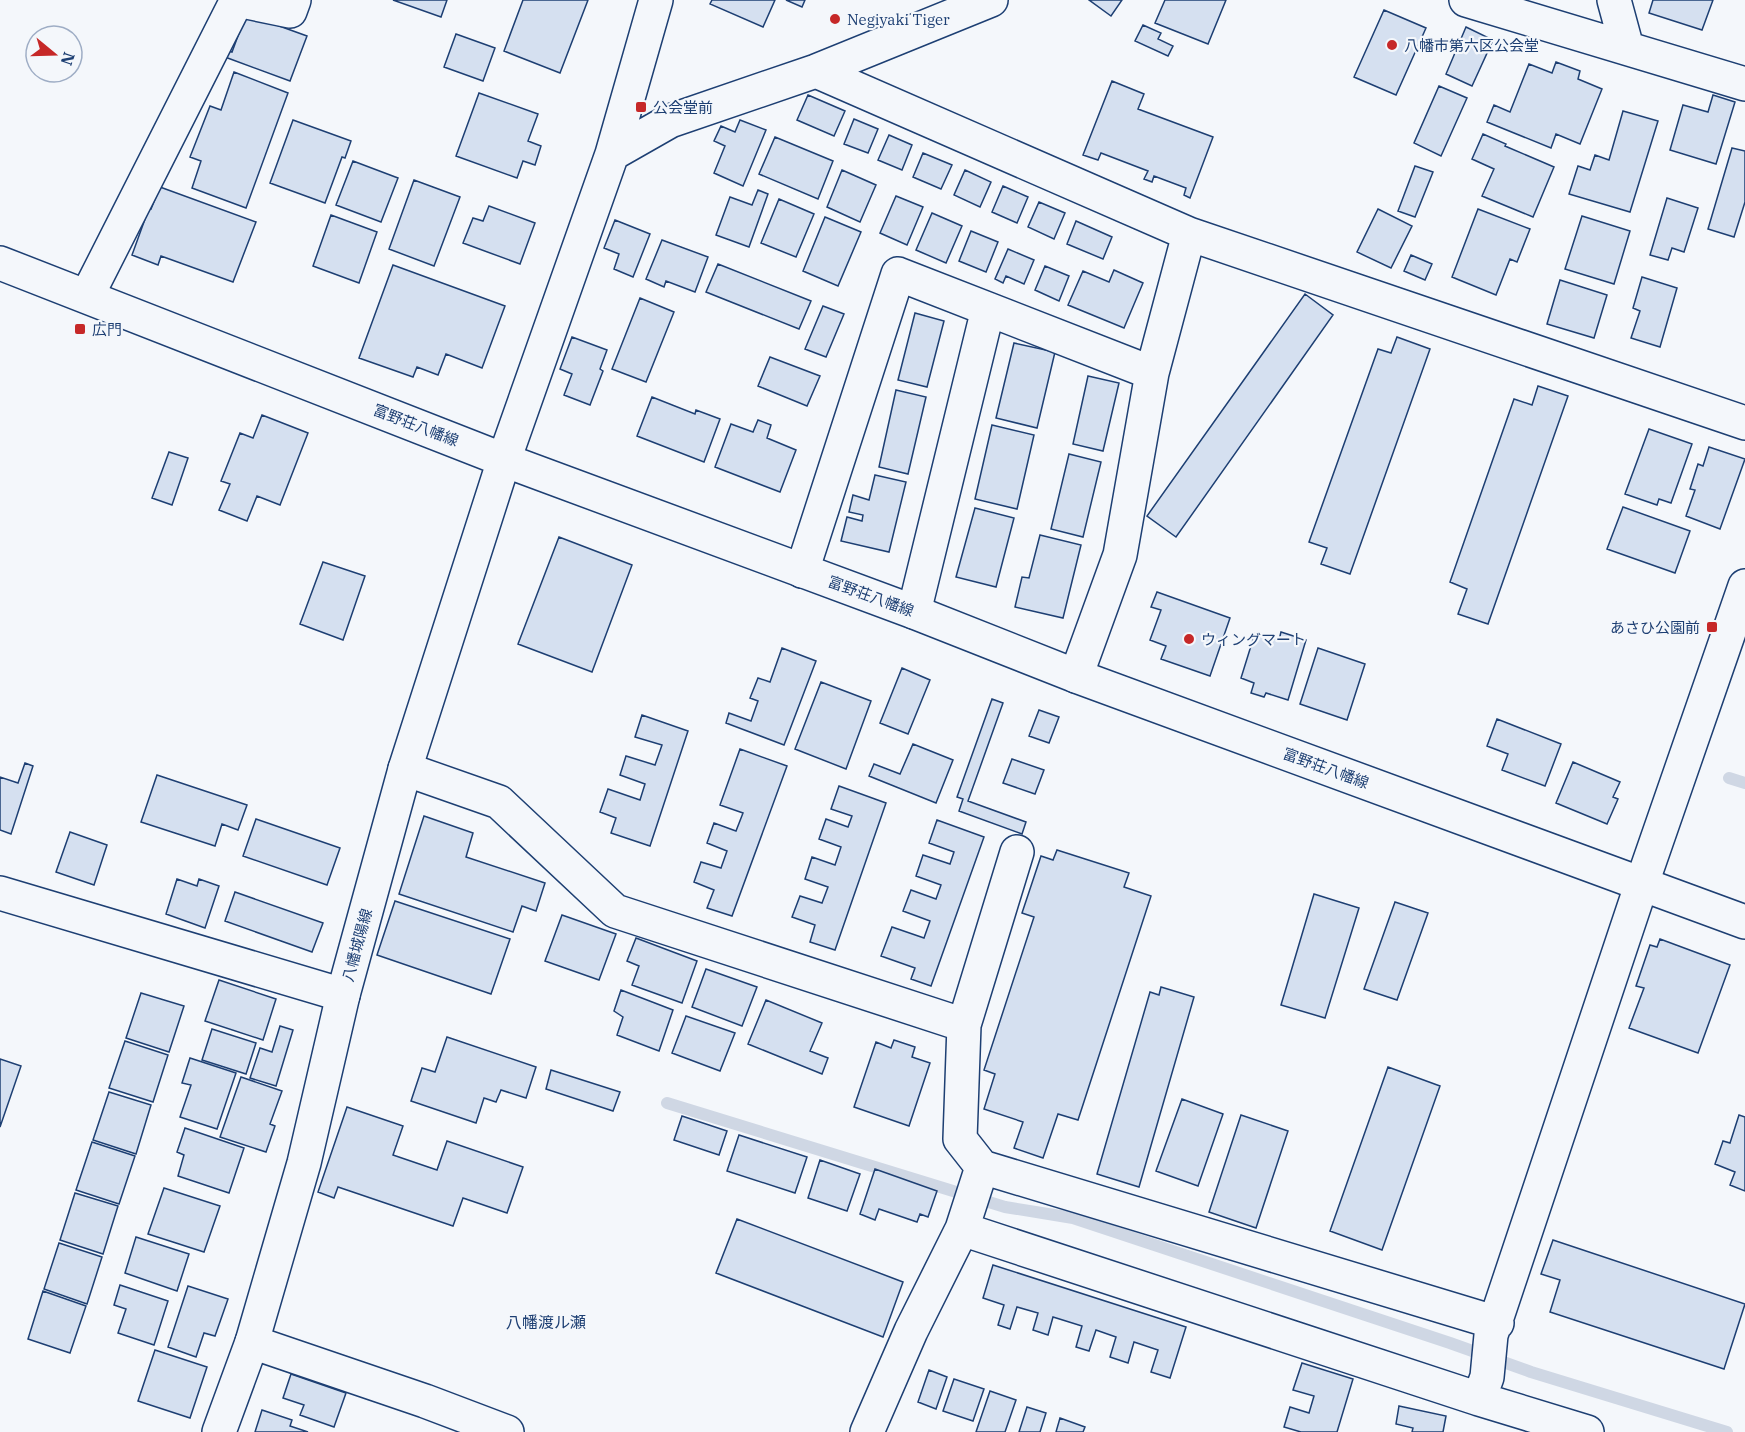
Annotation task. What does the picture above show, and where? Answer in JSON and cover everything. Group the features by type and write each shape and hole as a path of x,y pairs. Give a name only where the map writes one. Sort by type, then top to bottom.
{"street":[{"path":"87,296 237,0 290,11 294,0"},
{"path":"612,154 669,121 816,71 991,0"},
{"path":"1466,0 1745,84"},
{"path":"1614,0 1627,48"},
{"name":"八幡城陽線","path":"219,1432 252,1342 304,1163 343,995 405,769 504,460 612,154 648,2"},
{"path":"816,71 1189,234 1745,423"},
{"path":"1076,676 1120,555 1152,373 1189,234"},
{"name":"富野荘八幡線","path":"0,263 504,460 914,612 1076,676 1745,922"},
{"path":"802,571 898,274 1152,373"},
{"path":"914,612 988,309"},
{"path":"1483,1388 1494,1329 1642,884 1733,661 1745,586"},
{"path":"405,769 499,802 615,911 964,1025"},
{"path":"1017,852 964,1025 960,1139 981,1172 1494,1329"},
{"path":"0,893 343,995"},
{"path":"871,1431 911,1331 966,1218 981,1172"},
{"path":"966,1218 1483,1388 1508,1421 1587,1432"},
{"path":"252,1342 425,1401 507,1432"}],"building":[{"path":"393,0 447,0 441,17"},
{"path":"523,0 588,0 560,73 504,51"},
{"path":"712,0 775,0 763,27 710,4"},
{"path":"786,0 805,0 802,7"},
{"path":"1089,0 1122,0 1111,16"},
{"path":"1165,0 1226,0 1208,44 1155,23"},
{"path":"1653,0 1713,0 1702,30 1649,13"},
{"path":"1384,10 1426,28 1396,95 1354,77"},
{"path":"246,14 307,36 290,81 225,57 228,51 232,52"},
{"path":"1143,25 1161,33 1158,39 1173,46 1168,56 1135,41"},
{"path":"1466,27 1493,40 1472,86 1446,74"},
{"path":"456,34 495,48 483,81 444,67"},
{"path":"1556,62 1580,71 1578,79 1602,89 1580,144 1556,134 1551,148 1487,122 1494,105 1510,112 1529,64 1552,73"},
{"path":"234,72 288,93 246,208 192,188 201,161 190,157 210,106 221,110"},
{"path":"1112,81 1144,94 1138,109 1213,137 1190,198 1184,195 1186,188 1154,176 1152,182 1144,179 1148,171 1101,153 1098,160 1083,155"},
{"path":"1439,86 1467,98 1441,156 1414,143"},
{"path":"479,93 538,114 528,141 541,146 535,165 523,161 517,178 456,156"},
{"path":"808,95 845,111 834,136 797,120"},
{"path":"1713,95 1735,102 1716,164 1670,150 1683,105 1708,112"},
{"path":"1623,111 1658,121 1630,212 1569,194 1578,166 1590,170 1595,155 1609,160"},
{"path":"854,119 878,129 868,153 844,144"},
{"path":"293,120 351,141 345,158 342,157 325,203 270,183"},
{"path":"740,120 766,130 743,186 714,173 725,146 714,141 721,126 735,132"},
{"path":"1483,134 1554,167 1533,217 1482,196 1494,169 1472,159"},
{"path":"889,135 912,145 902,170 878,160"},
{"path":"775,137 833,161 818,199 759,174"},
{"path":"1732,148 1745,151 1745,202 1734,237 1708,229"},
{"path":"923,153 952,165 941,189 913,177"},
{"path":"353,161 398,178 381,222 336,205"},
{"path":"1415,166 1433,172 1415,217 1398,211"},
{"path":"842,170 876,185 860,222 827,207"},
{"path":"965,170 991,182 980,207 954,195"},
{"path":"414,180 460,197 434,266 389,249"},
{"path":"1003,186 1028,197 1017,223 992,212"},
{"path":"160,187 256,222 233,282 161,256 158,265 132,255 149,208 151,209"},
{"path":"758,190 768,194 749,247 716,235 730,197 752,205"},
{"path":"896,196 923,207 907,245 880,233"},
{"path":"1667,198 1698,208 1684,252 1672,248 1668,260 1650,255"},
{"path":"779,199 814,214 796,257 761,243"},
{"path":"1039,202 1065,213 1054,239 1028,227"},
{"path":"489,206 535,223 520,264 463,243 473,218 483,221"},
{"path":"1378,209 1412,226 1391,268 1357,252"},
{"path":"1478,209 1530,229 1517,262 1510,259 1496,295 1452,277"},
{"path":"932,213 962,226 946,263 916,250"},
{"path":"331,215 377,232 359,283 313,266"},
{"path":"1582,216 1630,231 1614,284 1565,269"},
{"path":"825,217 861,232 838,286 803,271"},
{"path":"615,220 650,234 633,277 614,269 619,254 604,248"},
{"path":"1076,221 1112,237 1103,259 1067,244"},
{"path":"971,231 998,242 986,272 959,261"},
{"path":"662,240 708,257 695,292 666,281 664,287 646,279"},
{"path":"1008,249 1034,260 1024,284 1006,276 1003,283 995,279"},
{"path":"1411,255 1432,264 1425,280 1404,271"},
{"path":"718,264 811,301 799,329 706,292"},
{"path":"393,265 505,306 482,368 446,354 438,375 417,367 413,377 359,358"},
{"path":"1045,266 1069,276 1059,301 1035,290"},
{"path":"1114,270 1143,283 1124,328 1068,305 1083,271 1109,282"},
{"path":"1642,277 1677,288 1660,347 1631,338 1640,311 1633,308"},
{"path":"1560,280 1607,295 1594,338 1547,324"},
{"path":"1305,294 1333,315 1176,537 1147,516"},
{"path":"640,298 674,312 646,382 612,369"},
{"path":"823,306 844,314 826,357 805,349"},
{"path":"915,313 944,321 927,387 898,380"},
{"path":"572,337 607,350 600,369 603,371 590,405 564,395 572,374 560,369"},
{"path":"1397,337 1430,349 1350,574 1321,564 1327,548 1309,542 1378,349 1391,353"},
{"path":"1014,343 1055,352 1037,428 996,418"},
{"path":"770,357 820,376 807,406 758,386"},
{"path":"1088,376 1119,383 1103,451 1073,444"},
{"path":"1538,386 1568,396 1488,624 1458,614 1467,589 1450,582 1514,399 1532,405"},
{"path":"896,390 926,397 908,474 879,467"},
{"path":"652,397 695,414 696,410 720,419 704,462 637,436"},
{"path":"262,415 308,433 280,505 257,496 247,521 219,510 230,484 221,481 240,433 253,438"},
{"path":"758,420 771,425 767,438 796,450 780,492 715,467 731,424 753,432"},
{"path":"992,425 1034,435 1017,509 975,499"},
{"path":"1649,429 1692,444 1671,503 1659,499 1657,505 1625,494"},
{"path":"1709,447 1745,459 1720,529 1686,516 1695,490 1690,489 1698,464 1703,466"},
{"path":"169,452 188,458 172,505 152,498"},
{"path":"1069,454 1101,462 1083,537 1051,529"},
{"path":"875,475 906,482 889,552 841,541 847,517 862,521 863,515 849,512 853,495 869,500"},
{"path":"1623,507 1690,531 1675,573 1607,549"},
{"path":"975,508 1014,518 996,587 956,577"},
{"path":"1040,535 1081,545 1063,618 1015,607 1022,577 1029,578"},
{"path":"559,537 632,565 592,672 518,644"},
{"path":"323,562 365,576 343,640 300,624"},
{"path":"1157,592 1230,618 1210,676 1161,659 1166,646 1150,640 1161,610 1151,607"},
{"path":"1281,632 1306,640 1288,700 1266,693 1264,697 1251,693 1254,683 1241,678 1255,633 1279,640"},
{"path":"782,648 816,661 784,745 726,723 729,713 751,721 758,701 750,698 758,678 770,682"},
{"path":"1318,648 1365,664 1347,720 1300,704"},
{"path":"902,668 930,680 908,734 880,723"},
{"path":"821,682 871,701 846,769 795,749"},
{"path":"992,699 1003,703 968,801 1026,822 1022,834 959,811 963,799 957,797"},
{"path":"1039,710 1059,717 1049,743 1029,736"},
{"path":"642,715 688,731 650,846 611,833 616,818 600,812 608,789 640,800 645,784 620,775 626,756 655,765 662,745 635,737"},
{"path":"1497,719 1561,744 1545,786 1502,770 1508,754 1487,746"},
{"path":"913,744 953,760 936,803 869,776 874,764 900,774"},
{"path":"740,749 787,766 732,916 707,908 714,890 694,882 701,862 721,868 727,851 707,843 714,823 736,831 743,813 720,805"},
{"path":"1012,759 1044,770 1035,794 1003,783"},
{"path":"1573,762 1620,782 1613,797 1618,799 1607,824 1556,803"},
{"path":"25,763 33,766 11,834 0,830 0,777 18,783"},
{"path":"157,775 247,805 238,830 222,824 215,846 141,822"},
{"path":"839,786 886,803 835,950 810,942 815,925 792,917 800,896 822,903 828,887 805,879 812,857 835,865 841,847 819,839 826,819 848,827 852,816 831,809"},
{"path":"424,816 473,833 466,857 545,883 536,911 522,906 513,932 399,894"},
{"path":"256,819 340,848 327,885 243,856"},
{"path":"937,820 984,837 931,986 911,979 915,968 881,956 892,927 924,938 930,921 903,911 911,890 936,899 941,885 916,876 923,855 950,864 954,852 929,843"},
{"path":"70,832 107,845 94,885 56,872"},
{"path":"1057,850 1129,873 1124,887 1151,896 1078,1120 1058,1114 1043,1158 1014,1148 1023,1122 984,1109 995,1074 984,1070 1034,917 1022,913 1041,856 1053,860"},
{"path":"177,879 197,886 199,879 219,886 205,928 166,914"},
{"path":"235,892 323,923 312,952 225,921"},
{"path":"1314,894 1359,908 1325,1018 1281,1005"},
{"path":"395,901 510,939 491,994 377,955"},
{"path":"1395,902 1428,913 1397,1000 1364,989"},
{"path":"562,915 616,934 599,980 545,961"},
{"path":"636,938 697,961 682,1003 632,985 639,966 627,961"},
{"path":"1660,939 1730,965 1698,1053 1629,1028 1644,988 1636,986 1650,945 1657,947"},
{"path":"706,969 757,987 742,1026 692,1007"},
{"path":"219,980 276,999 263,1040 205,1021"},
{"path":"1161,987 1194,997 1139,1187 1097,1174 1150,992 1159,995"},
{"path":"621,990 673,1010 659,1051 617,1035 623,1017 614,1011"},
{"path":"141,993 184,1006 169,1052 126,1038"},
{"path":"766,1000 822,1023 810,1051 828,1058 822,1074 748,1044"},
{"path":"686,1016 735,1033 720,1071 672,1053"},
{"path":"280,1026 293,1030 276,1086 250,1078 260,1048 272,1052"},
{"path":"212,1029 256,1043 246,1074 202,1060"},
{"path":"447,1037 536,1067 526,1098 501,1090 496,1102 484,1098 476,1123 411,1101 422,1068 435,1072"},
{"path":"894,1040 915,1047 912,1057 930,1063 909,1126 854,1107 876,1042 891,1048"},
{"path":"125,1041 168,1055 153,1102 109,1088"},
{"path":"190,1058 236,1073 217,1129 180,1117 191,1085 182,1083"},
{"path":"0,1059 21,1066 0,1127"},
{"path":"1388,1067 1440,1086 1382,1250 1330,1231"},
{"path":"551,1070 620,1092 613,1111 546,1089"},
{"path":"241,1077 282,1091 270,1124 275,1126 266,1152 220,1137"},
{"path":"109,1092 151,1105 136,1154 93,1140"},
{"path":"1182,1099 1223,1114 1198,1186 1156,1171"},
{"path":"347,1107 403,1126 393,1155 437,1170 447,1141 523,1167 507,1213 463,1198 453,1226 338,1187 334,1198 318,1192"},
{"path":"1241,1115 1288,1131 1256,1228 1209,1212"},
{"path":"1739,1115 1745,1117 1745,1191 1730,1185 1735,1172 1715,1164 1723,1141 1730,1143"},
{"path":"682,1116 727,1131 719,1155 674,1140"},
{"path":"185,1128 244,1148 229,1193 178,1176 184,1155 177,1152"},
{"path":"739,1135 807,1157 795,1193 727,1171"},
{"path":"92,1142 135,1156 119,1204 76,1190"},
{"path":"820,1160 860,1174 847,1211 808,1198"},
{"path":"875,1169 937,1191 928,1217 920,1214 917,1222 879,1209 875,1220 860,1214"},
{"path":"164,1188 220,1206 204,1252 148,1234"},
{"path":"75,1193 118,1206 103,1254 60,1240"},
{"path":"737,1219 903,1282 883,1337 716,1273"},
{"path":"136,1237 189,1254 177,1291 125,1273"},
{"path":"1553,1240 1745,1304 1724,1369 1550,1312 1560,1280 1541,1274"},
{"path":"59,1243 102,1257 87,1304 44,1289"},
{"path":"993,1265 1186,1327 1170,1378 1151,1372 1158,1350 1134,1342 1128,1363 1110,1357 1116,1337 1096,1330 1089,1351 1076,1347 1082,1326 1053,1317 1048,1335 1033,1330 1038,1313 1017,1307 1010,1329 998,1325 1004,1305 983,1298"},
{"path":"120,1285 168,1301 154,1345 118,1333 126,1309 114,1305"},
{"path":"188,1286 228,1299 215,1336 204,1333 196,1357 168,1347"},
{"path":"43,1291 86,1306 70,1353 28,1339"},
{"path":"155,1350 207,1367 190,1418 138,1401"},
{"path":"1302,1363 1353,1379 1337,1432 1301,1432 1284,1427 1290,1407 1309,1413 1314,1396 1293,1390"},
{"path":"929,1370 947,1377 936,1409 918,1402"},
{"path":"291,1374 346,1393 334,1427 300,1415 304,1405 283,1398"},
{"path":"954,1379 984,1389 973,1421 943,1411"},
{"path":"990,1391 1016,1400 1005,1432 976,1432"},
{"path":"1399,1406 1446,1416 1443,1432 1412,1432 1413,1428 1396,1424"},
{"path":"1027,1407 1046,1413 1040,1432 1019,1432"},
{"path":"262,1410 292,1420 290,1426 308,1432 255,1432"},
{"path":"1060,1418 1085,1427 1083,1432 1056,1432"}],"waterway":[{"path":"1729,778 1745,783"},
{"path":"667,1103 1005,1207 1073,1218 1531,1372 1727,1432"}],"place":[{"name":"Negiyaki Tiger","path":"835,19"},
{"name":"八幡市第六区公会堂","path":"1392,45"},
{"name":"公会堂前","path":"641,107"},
{"name":"広門","path":"80,329"},
{"name":"あさひ公園前","path":"1712,627"},
{"name":"ウィングマート","path":"1189,639"}],"district":[{"name":"八幡渡ル瀬","path":"546,1322"}]}
